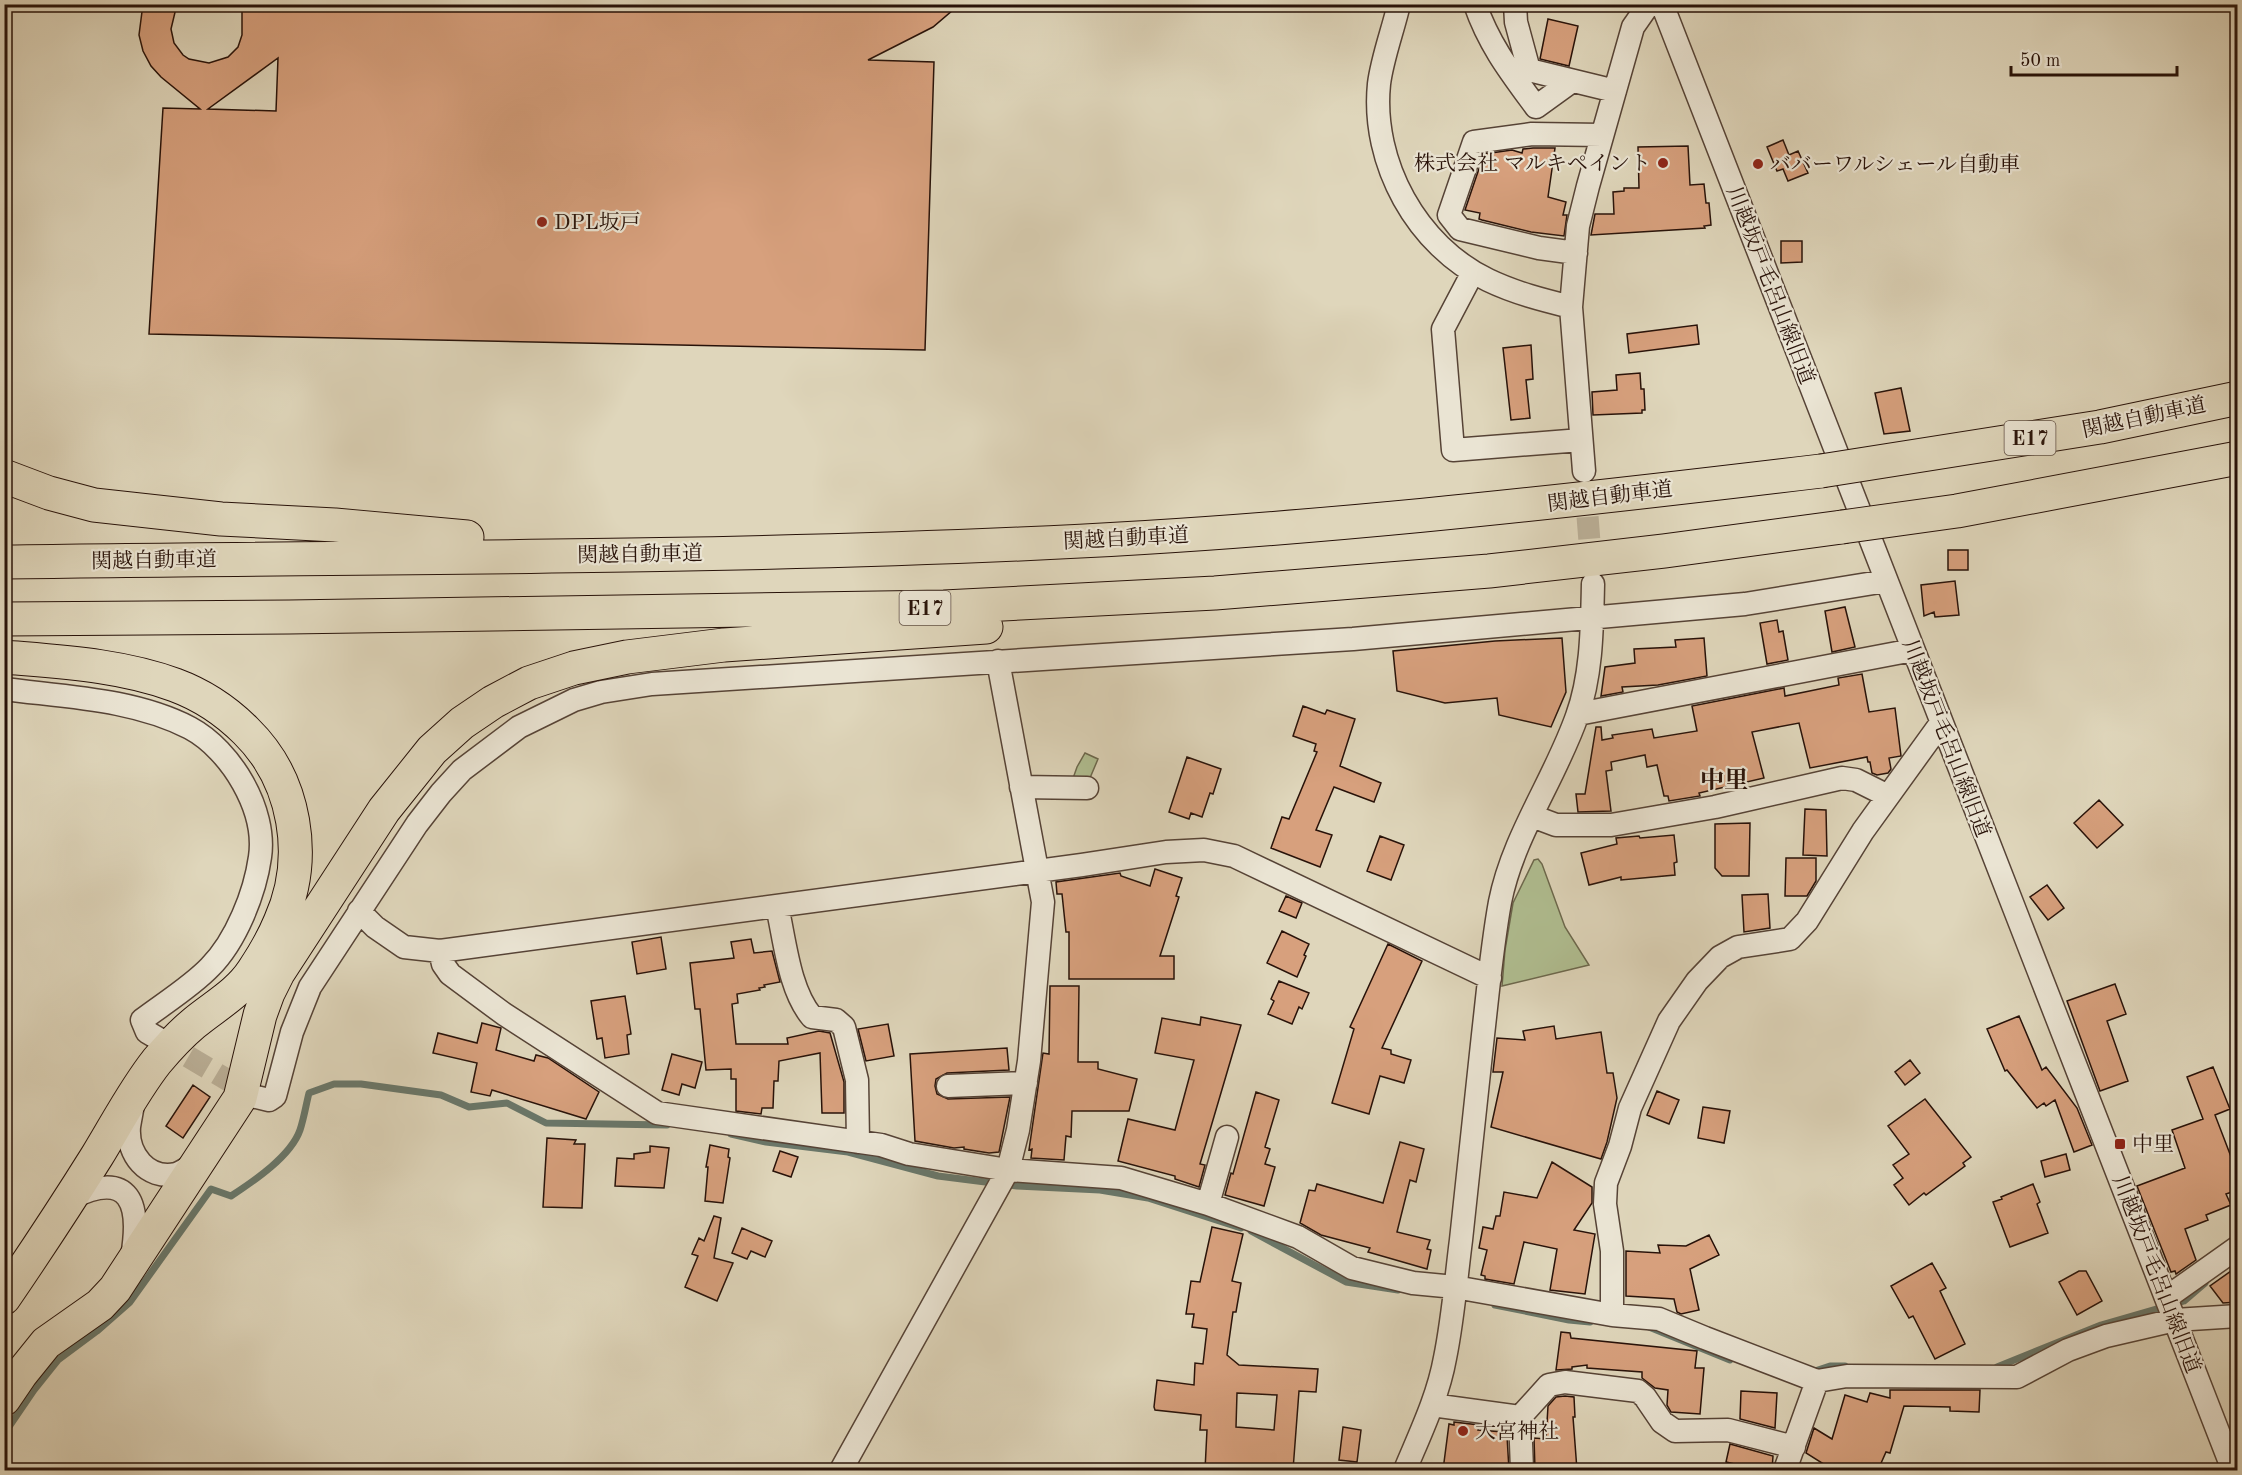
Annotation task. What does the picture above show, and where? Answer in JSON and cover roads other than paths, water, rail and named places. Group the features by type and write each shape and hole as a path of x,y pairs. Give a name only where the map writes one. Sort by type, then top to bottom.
{"highway":[{"name":"関越自動車道","path":"4,562 696,553 1021,544 1239,532 1550,504 1821,471 2100,427 2238,398"},
{"name":"E17","path":"4,619 944,607 1215,593 1489,572 1664,551 1957,511 2238,458"},
{"path":"4,476 49,494 94,505 198,517 335,525 523,543 696,553"},
{"path":"4,1399 46,1343 100,1305 115,1288 201,1160 240,1098 260,1015 278,973 384,810 432,750 462,723 493,702 540,679 574,668 627,657 724,645 890,635 1040,622 1166,608 1215,593"},
{"path":"4,657 127,670 177,685 208,701 232,718 254,739 270,759 284,786 293,817 295,854 290,890 281,921 251,975 236,991 192,1024 157,1061 71,1198 4,1298"}],"street":[{"path":"1399,4 1379,84 1380,134 1393,176 1410,211 1425,231 1473,272 1529,297 1571,307"},
{"path":"1475,4 1499,57 1536,107 1572,81"},
{"path":"1515,4 1515,22 1529,70 1615,91"},
{"path":"1584,471 1571,307 1578,226 1633,27 1649,4"},
{"name":"川越坂戸毛呂山線旧道","path":"1662,4 2233,1470"},
{"path":"1576,253 1539,248 1460,229 1449,215 1474,142 1532,134 1602,135"},
{"path":"1473,272 1443,329 1454,450 1581,440"},
{"path":"256,1097 269,1100 275,1096 292,1032 310,987 417,824 441,793 462,770 519,728 574,700 602,692 652,684 1353,639 1593,619 1745,604 1886,581"},
{"path":"1405,1470 1432,1405 1445,1360 1455,1295 1500,902 1509,869 1578,714 1587,671 1593,619 1593,584"},
{"path":"1578,714 1913,650"},
{"path":"842,1470 1004,1177 1018,1130 1026,1083 1043,902 998,661"},
{"path":"4,689 106,702 164,717 192,729 212,744 232,765 248,791 258,821 261,856 244,914 228,943 210,967 142,1020 147,1032 159,1039"},
{"path":"1612,1315 1612,1251 1605,1204 1606,1183 1620,1146 1630,1108 1669,1021 1697,981 1720,957 1738,947 1790,939 1807,921 1863,831 1941,723"},
{"path":"1532,816 1556,825 1611,825 1715,807 1842,778 1856,780 1888,796"},
{"path":"1021,787 1087,788"},
{"path":"359,911 375,927 404,947 440,951 1166,852 1204,850 1234,856 1490,978"},
{"path":"777,906 795,986 804,1006 813,1017 836,1020 844,1027 857,1080 858,1142"},
{"path":"440,951 443,964 450,974 504,1014 657,1113 881,1145 1004,1177 1121,1178 1209,1204 1299,1237 1352,1268 1455,1295 1659,1319 1807,1377 2017,1377 2068,1350 2170,1308 2238,1247"},
{"path":"948,1086 1026,1083"},
{"path":"134,1095 129,1129 132,1148 139,1163 149,1171 160,1175 177,1174 201,1160"},
{"path":"1209,1204 1227,1137"},
{"path":"71,1198 87,1190 103,1186 115,1188 127,1196 133,1207 136,1223 130,1266"},
{"path":"2170,1308 2238,1316"},
{"path":"1785,1470 1794,1447 1807,1377"},
{"path":"1522,1470 1520,1417 1549,1385 1565,1382 1638,1390 1646,1396 1662,1422 1675,1431 1728,1430 1794,1447"},
{"path":"1432,1405 1520,1417"}],"waterway":[{"path":"4,1434 58,1360 97,1331 130,1302 211,1189 231,1196 271,1167 289,1149 300,1130 309,1093 334,1084 361,1084 441,1095 469,1107 507,1103 546,1123 667,1125"},
{"path":"731,1134 766,1142 848,1152 938,1176 1017,1186 1100,1190 1148,1198 1241,1228"},
{"path":"1251,1231 1346,1282 1398,1290"},
{"path":"1997,1367 2101,1325 2184,1301 2205,1283"},
{"path":"1495,1305 1590,1322"},
{"path":"1649,1327 1730,1360"},
{"path":"1815,1371 1830,1366 1845,1366"}],"tunnel":[{"path":"1585,484 1592,574"},
{"path":"160,1040 253,1095"}],"place":[{"name":"株式会社 マルキペイント","path":"1663,163"},
{"name":"ババーワルシェール自動車","path":"1758,164"},
{"name":"DPL坂戸","path":"542,222"},
{"name":"中里","path":"2120,1144"},
{"name":"大宮神社","path":"1463,1431"}],"district":[{"name":"中里","path":"1724,780"}]}
